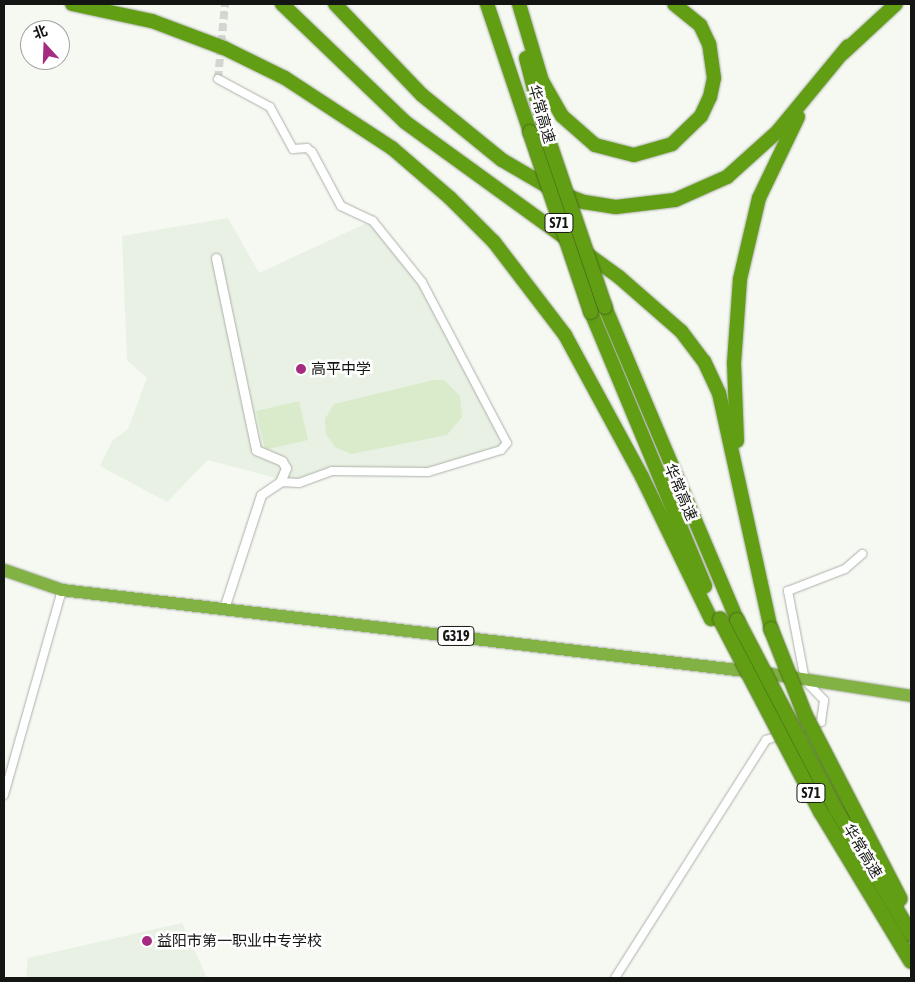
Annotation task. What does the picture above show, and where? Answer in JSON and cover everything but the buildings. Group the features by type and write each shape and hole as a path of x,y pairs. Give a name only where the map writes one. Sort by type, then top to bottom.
{"highway":[{"path":"72,4 152,22 224,48 285,78 392,148 450,198 494,242 565,335 642,476 716,619"},
{"path":"282,4 298,22 406,122 619,277 681,330 704,361 719,393 740,480 771,629 805,714 911,919"},
{"path":"334,4 354,27 422,95 502,160 555,191 616,206 675,200 727,178 778,131 848,46 896,4"},
{"path":"487,4 498,30"},
{"path":"495,4 498,30"},
{"name":"华常高速","path":"511,4 521,24 544,128 605,307 737,620 838,811 911,934"},
{"path":"519,4 521,24 542,81 562,116 595,145 634,154 672,144 702,116 710,97 714,78 709,44 700,25 674,4"},
{"name":"华常高速","path":"498,30 530,132 591,312 716,619 821,812 911,961"},
{"path":"740,480 734,363 749,236 783,142 848,46"},
{"name":"G319","path":"4,570 62,590 224,608 805,680 911,696"}],"street":[{"path":"218,79 270,107 293,149 307,148 312,152 341,206 373,221 422,282 507,443 501,450 428,472 332,471 299,483 280,482 261,495 224,608"},
{"path":"216,258 256,450 286,463 280,482"},
{"path":"615,978 766,740 821,722 824,700 805,680 788,590 845,569 862,554"},
{"path":"4,795 62,590"}],"shaded area":[{"name":"高平中学","path":"228,218 259,273 369,222 423,288 505,444 418,471 332,470 295,483 208,460 167,502 100,466 112,441 128,429 147,378 127,360 122,236"},
{"name":"益阳市第一职业中专学校","path":"182,923 207,978 26,978 28,958"}],"green space":[{"path":"434,380 444,380 460,396 462,417 447,435 351,454 335,447 326,434 325,419 334,404"},
{"path":"299,401 308,440 265,450 256,411"}],"tunnel":[{"path":"218,79 225,4"}],"place":[{"name":"高平中学","path":"301,369"},
{"name":"益阳市第一职业中专学校","path":"147,941"}]}
